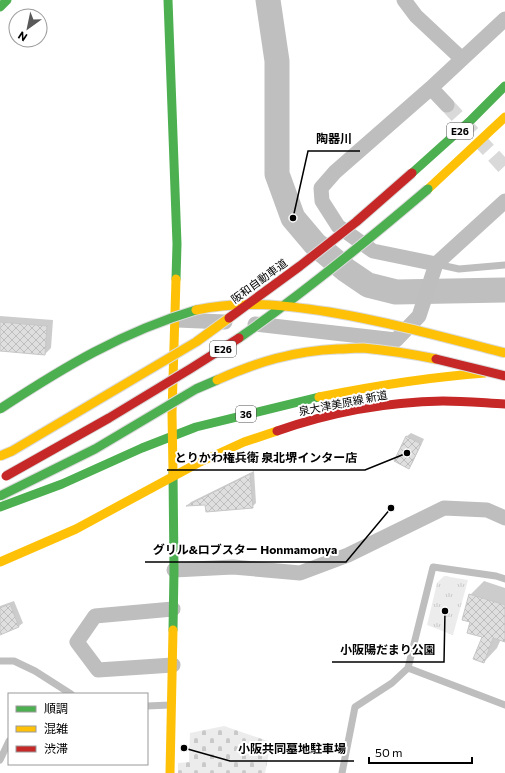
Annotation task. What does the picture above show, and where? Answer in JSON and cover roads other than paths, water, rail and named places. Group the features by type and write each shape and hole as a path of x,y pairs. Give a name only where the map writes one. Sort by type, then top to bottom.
{"main road":[{"path":"0,7 6,0"},
{"path":"168,0 177,244 174,320 174,570 170,773"},
{"name":"阪和自動車道","path":"0,456 12,451 196,342 300,266 356,222 412,173 471,120 505,86"},
{"name":"E26","path":"0,479 62,446 209,358 267,318 372,236 428,189 505,117"},
{"path":"0,409 94,351 131,333 162,320 197,310 227,304 263,304 298,307 340,314 380,322 505,353"},
{"path":"0,496 95,449 196,389 238,371 278,357 319,350 361,348 404,353 446,361 505,376"},
{"name":"泉大津美原線 新道","path":"0,507 62,484 196,427 318,397 380,385 446,376 505,372"},
{"name":"泉大津美原線 新道","path":"0,562 76,529 198,463 244,442 308,420 376,406 444,401 505,404"}],"street":[{"path":"404,0 416,16 462,59"},
{"path":"436,264 373,251 338,226 322,201 321,188 335,172 431,88 505,19"},
{"path":"431,88 448,105"},
{"path":"174,320 244,323 396,340 419,316 436,264 505,201"},
{"path":"174,570 233,567 300,572 348,555 444,508 487,510 505,518"},
{"path":"173,609 95,616 77,642 98,670 173,665"}],"lane":[{"path":"436,264 459,269 505,265"},
{"path":"342,773 355,707 392,683 408,668 433,567 496,576 505,579"},
{"path":"0,661 14,661 35,671 69,693"},
{"path":"408,668 505,705"},
{"path":"148,706 172,704"},
{"path":"0,760 8,743"}],"waterway":[{"path":"268,0 277,61 277,174 293,218 315,244 346,270 368,285 396,292 505,290"}],"tunnel":[{"path":"447,105 505,168"}],"place":[{"name":"陶器川","path":"293,218"},
{"name":"とりかわ権兵衛 泉北堺インター店","path":"407,453"},
{"name":"グリル&ロブスター Honmamonya","path":"391,508"},
{"name":"小阪陽だまり公園","path":"445,611"},
{"name":"小阪共同墓地駐車場","path":"184,748"}]}
